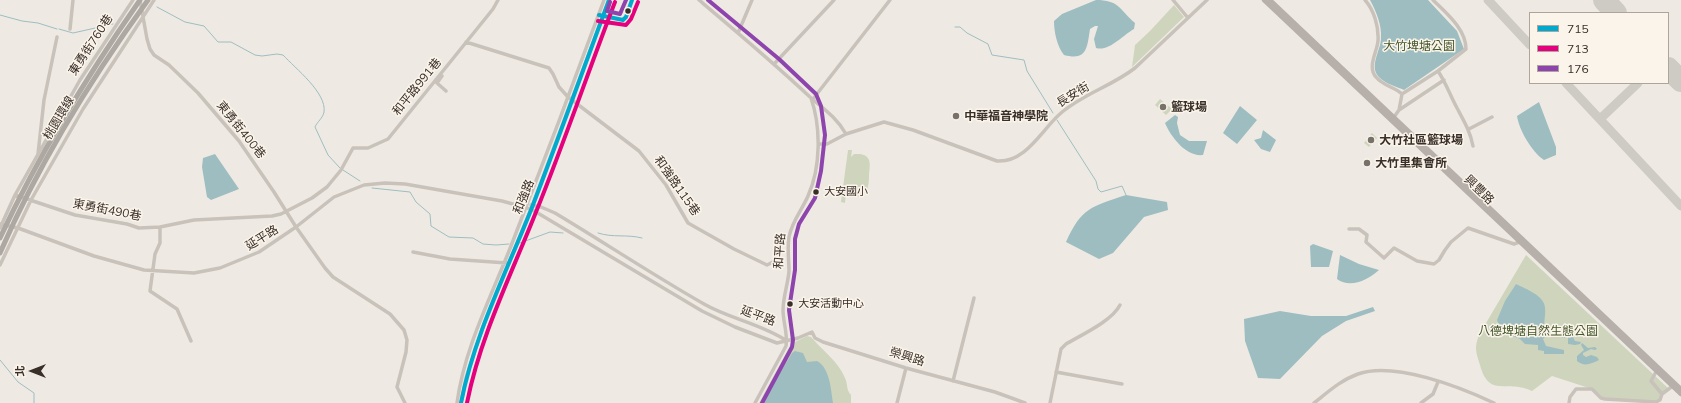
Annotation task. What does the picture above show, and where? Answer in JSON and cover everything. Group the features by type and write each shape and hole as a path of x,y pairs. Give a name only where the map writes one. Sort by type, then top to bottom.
{"highway":[{"name":"桃園環線","path":"0,238 35,166 69,108 140,0"},
{"name":"桃園環線","path":"0,253 58,138 113,50 151,1"}],"main road":[{"name":"興豐路","path":"1264,0 1674,385 1681,394"},
{"name":"興豐路","path":"1270,0 1522,242"},
{"name":"興豐路","path":"1674,385 1681,388"}],"street":[{"path":"70,30 73,0"},
{"name":"東勇街760巷","path":"1,225 15,195 68,100 133,0"},
{"name":"東勇街400巷","path":"140,0 150,49 154,55 169,65 218,115 253,160 296,228 333,277 390,314 404,330 406,352 397,387 405,403"},
{"name":"和平路991巷","path":"285,210 319,193 342,168 353,148 368,148 388,139 493,9 498,0"},
{"name":"和強路","path":"457,403 469,354 531,207 604,0"},
{"name":"和強路","path":"461,403 473,356 526,207 609,0"},
{"name":"和平路","path":"699,0 775,63 812,99 836,119 846,134"},
{"path":"738,33 752,0"},
{"path":"775,63 834,0"},
{"path":"812,99 890,0"},
{"path":"1173,0 1188,18"},
{"name":"長安街","path":"818,144 827,144 846,134 884,122 913,130 997,161 1011,159 1033,143 1060,113 1135,68 1207,0"},
{"path":"1365,0 1370,6 1375,18 1378,40 1372,66 1373,71 1376,77 1383,83 1402,94"},
{"path":"1394,118 1399,110 1402,94 1438,71 1465,51 1466,44 1452,19 1433,0"},
{"path":"0,265 31,200 83,109 151,1"},
{"path":"37,156 44,100 57,37"},
{"path":"466,42 544,65 554,74 559,87 570,99"},
{"path":"1438,71 1469,128 1474,146"},
{"path":"442,76 437,83 446,91"},
{"path":"1399,110 1444,80"},
{"name":"和強路115巷","path":"570,99 639,151 666,185 688,222 734,249 767,265 778,260"},
{"name":"和平路","path":"787,341 783,310 789,270 789,238 793,222 808,196 815,170 818,144 818,121 812,99"},
{"path":"68,100 83,109"},
{"path":"1469,128 1492,117"},
{"name":"延平路","path":"1,225 18,228 94,256 152,271 194,273 220,268 259,252 296,228 325,203 343,192 364,185 385,183 502,201 526,207 541,207 555,213 704,304 737,320 777,334 787,341"},
{"name":"東勇街490巷","path":"15,195 65,212 127,224 139,228 160,227 194,220 272,216 281,214 285,210"},
{"name":"延平路","path":"531,207 717,319 777,343 787,341"},
{"path":"160,227 160,243 155,254 150,291 177,309 191,341"},
{"path":"1349,229 1359,229 1368,235 1366,242 1384,258 1394,248 1397,248 1406,255 1425,263 1434,264 1439,260 1445,250 1468,228 1475,229 1507,243 1514,244 1522,242"},
{"path":"413,252 450,259 507,263"},
{"path":"953,380 974,298"},
{"path":"1050,403 1060,353 1066,344 1106,320 1120,305"},
{"name":"榮興路","path":"787,341 812,332 815,338 823,342 906,368 995,392 1025,403"},
{"path":"755,403 786,346 787,341"},
{"path":"897,403 906,368"},
{"path":"1658,370 1651,381 1662,394"},
{"path":"1314,403 1343,382 1366,372 1396,371 1438,382 1494,403"},
{"path":"1056,372 1122,384"},
{"path":"1421,403 1433,394 1438,382"},
{"path":"1569,403 1572,392 1576,389 1592,389 1600,398 1656,402 1660,400 1662,394 1674,385"}],"green space":[{"path":"1174,5 1184,17 1132,67 1135,45"},
{"name":"籃球場","path":"1160,99 1172,109 1166,115 1155,105"},
{"name":"大竹社區籃球場","path":"1372,133 1377,138 1369,147 1364,143"},
{"path":"848,150 852,150 851,157 854,154 866,156 869,161 870,169 867,190 862,195 857,197 852,197 846,193 845,203 841,202"},
{"name":"八德埤塘自然生態公園","path":"1526,255 1669,389 1656,402 1605,399 1592,389 1552,376 1532,391 1523,388 1494,385 1489,382 1484,375 1477,357 1477,339"},
{"path":"807,336 811,337 839,367 851,395 851,403 759,403 791,344"}],"water":[{"path":"1096,0 1104,0 1118,6 1135,23 1134,29 1116,42 1106,48 1101,49 1096,48 1094,39 1098,26 1095,26 1090,29 1087,47 1082,54 1077,56 1064,55 1056,39 1054,21 1062,14"},
{"name":"大竹埤塘公園","path":"1370,0 1428,0 1457,31 1464,49 1404,90 1386,82 1377,75 1375,70 1381,28"},
{"path":"1539,102 1556,147 1556,155 1544,160 1535,152 1527,140 1520,128 1517,116"},
{"path":"1240,106 1257,120 1237,144 1223,133"},
{"path":"1175,115 1178,117 1177,123 1180,135 1189,141 1207,141 1203,155 1191,153 1175,140 1165,123"},
{"path":"1263,130 1276,140 1270,152 1261,149 1254,140 1261,138"},
{"path":"215,154 239,189 211,200 207,197 202,167 203,158"},
{"path":"1126,195 1167,202 1168,210 1144,217 1113,253 1099,259 1066,242 1077,222 1089,210 1104,202"},
{"path":"1313,244 1333,251 1329,267 1311,267 1310,246"},
{"path":"1340,255 1359,264 1379,270 1370,277 1359,282 1342,282 1337,279"},
{"path":"1516,284 1534,293 1542,300 1545,308 1545,330 1562,332 1573,337 1575,341 1581,342 1580,344 1568,344 1568,337 1563,338 1559,335 1554,336 1548,334 1543,339 1546,346 1564,350 1564,354 1544,354 1544,351 1538,350 1538,345 1525,344 1520,339 1506,333 1500,328 1497,320 1505,301"},
{"path":"1373,307 1375,311 1346,321 1322,336 1280,379 1258,378 1245,341 1244,319 1280,311 1311,316 1346,316"},
{"path":"1582,343 1588,348 1595,347 1597,349 1591,349 1583,353 1583,355 1586,357 1591,355 1597,357 1599,360 1590,364 1582,364 1577,361 1577,356 1584,350 1581,345"},
{"path":"795,351 803,353 807,362 817,361 825,369 829,380 833,403 762,403 792,353"}],"waterway":[{"path":"157,7 185,22 204,26 218,42 231,42 255,55 283,55 309,81 321,97 324,105 324,112 315,127 328,155 340,168"},
{"path":"0,15 22,21 38,23 57,29"},
{"path":"59,29 73,33 113,24"},
{"path":"955,27 960,27 967,33 988,44 992,55 1024,60 1027,71 1053,113"},
{"path":"1057,120 1096,181 1098,189 1101,192 1122,186 1126,195"},
{"path":"343,170 360,181"},
{"path":"372,188 410,192 416,202 430,214 431,226 449,237 473,238 483,244 509,244"},
{"path":"520,243 550,232 563,233"},
{"path":"598,233 642,238"},
{"path":"0,360 18,382 34,393 34,403"}],"taxiway":[{"path":"1488,0 1529,44"},
{"path":"1567,84 1681,206"},
{"path":"1600,119 1637,84"}],"runway":[{"path":"1604,0 1615,12"},
{"path":"1669,69 1681,81"}],"transit line":[{"name":"715","path":"461,403 482,329 531,210 609,0"},
{"name":"176","path":"610,2 607,11 620,14 626,0"},
{"name":"715","path":"599,15 623,20 626,17 632,0"},
{"name":"176","path":"708,0 779,59 816,94 821,106 825,135 821,171 815,198 799,224 795,239 795,270 789,310 793,340 792,347 762,403"},
{"name":"713","path":"467,403 488,330 546,186 615,2"},
{"name":"713","path":"598,21 626,25 631,19 638,2"}],"place":[{"name":"籃球場","path":"1163,107"},
{"name":"中華福音神學院","path":"956,116"},
{"name":"大竹社區籃球場","path":"1371,140"},
{"name":"大竹里集會所","path":"1367,163"},
{"name":"大安國小","path":"816,192"},
{"name":"大安活動中心","path":"790,304"}]}
